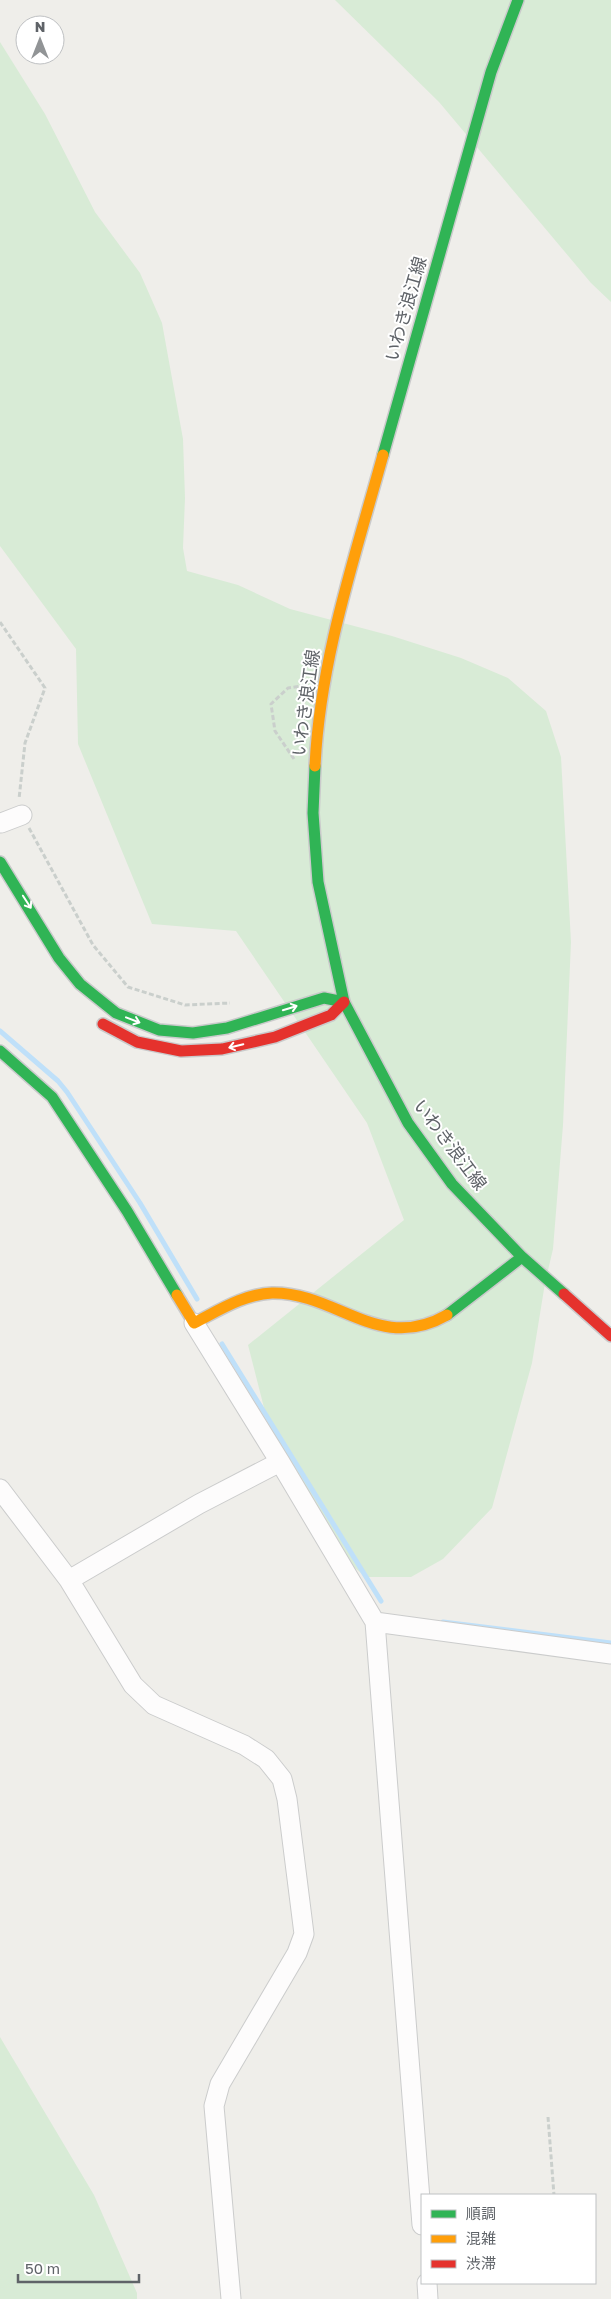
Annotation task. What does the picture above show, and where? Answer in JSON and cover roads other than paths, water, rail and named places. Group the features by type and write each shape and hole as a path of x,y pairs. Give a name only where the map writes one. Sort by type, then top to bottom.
{"main road":[{"name":"いわき浪江線","path":"518,0 491,72 340,607 324,683 316,750 314,822 318,882 344,1002 408,1123 452,1184 522,1257 611,1336"},
{"path":"0,862 59,958 80,984 116,1013 159,1030 193,1033 227,1028 324,998 344,1002"},
{"path":"93,1016 108,1028 137,1042 181,1051 222,1049 276,1037 331,1015 344,1002"},
{"path":"0,1052 52,1097 127,1211 194,1323 248,1296 288,1293 307,1298 367,1325 406,1330 443,1319 522,1257"}],"street":[{"path":"1,822 22,815"},
{"path":"194,1323 280,1462 375,1622 421,2212"},
{"path":"69,1580 199,1504 280,1462"},
{"path":"0,1489 69,1580 133,1685 154,1704 244,1746 266,1759 282,1779 287,1799 304,1934 297,1953 220,2084 214,2106 231,2299"},
{"path":"375,1622 611,1654"},
{"path":"427,2284 428,2299"}],"waterway":[{"path":"0,1031 58,1081 67,1092 140,1203 197,1299"},
{"path":"222,1344 381,1601"},
{"path":"443,1622 611,1643"}]}
